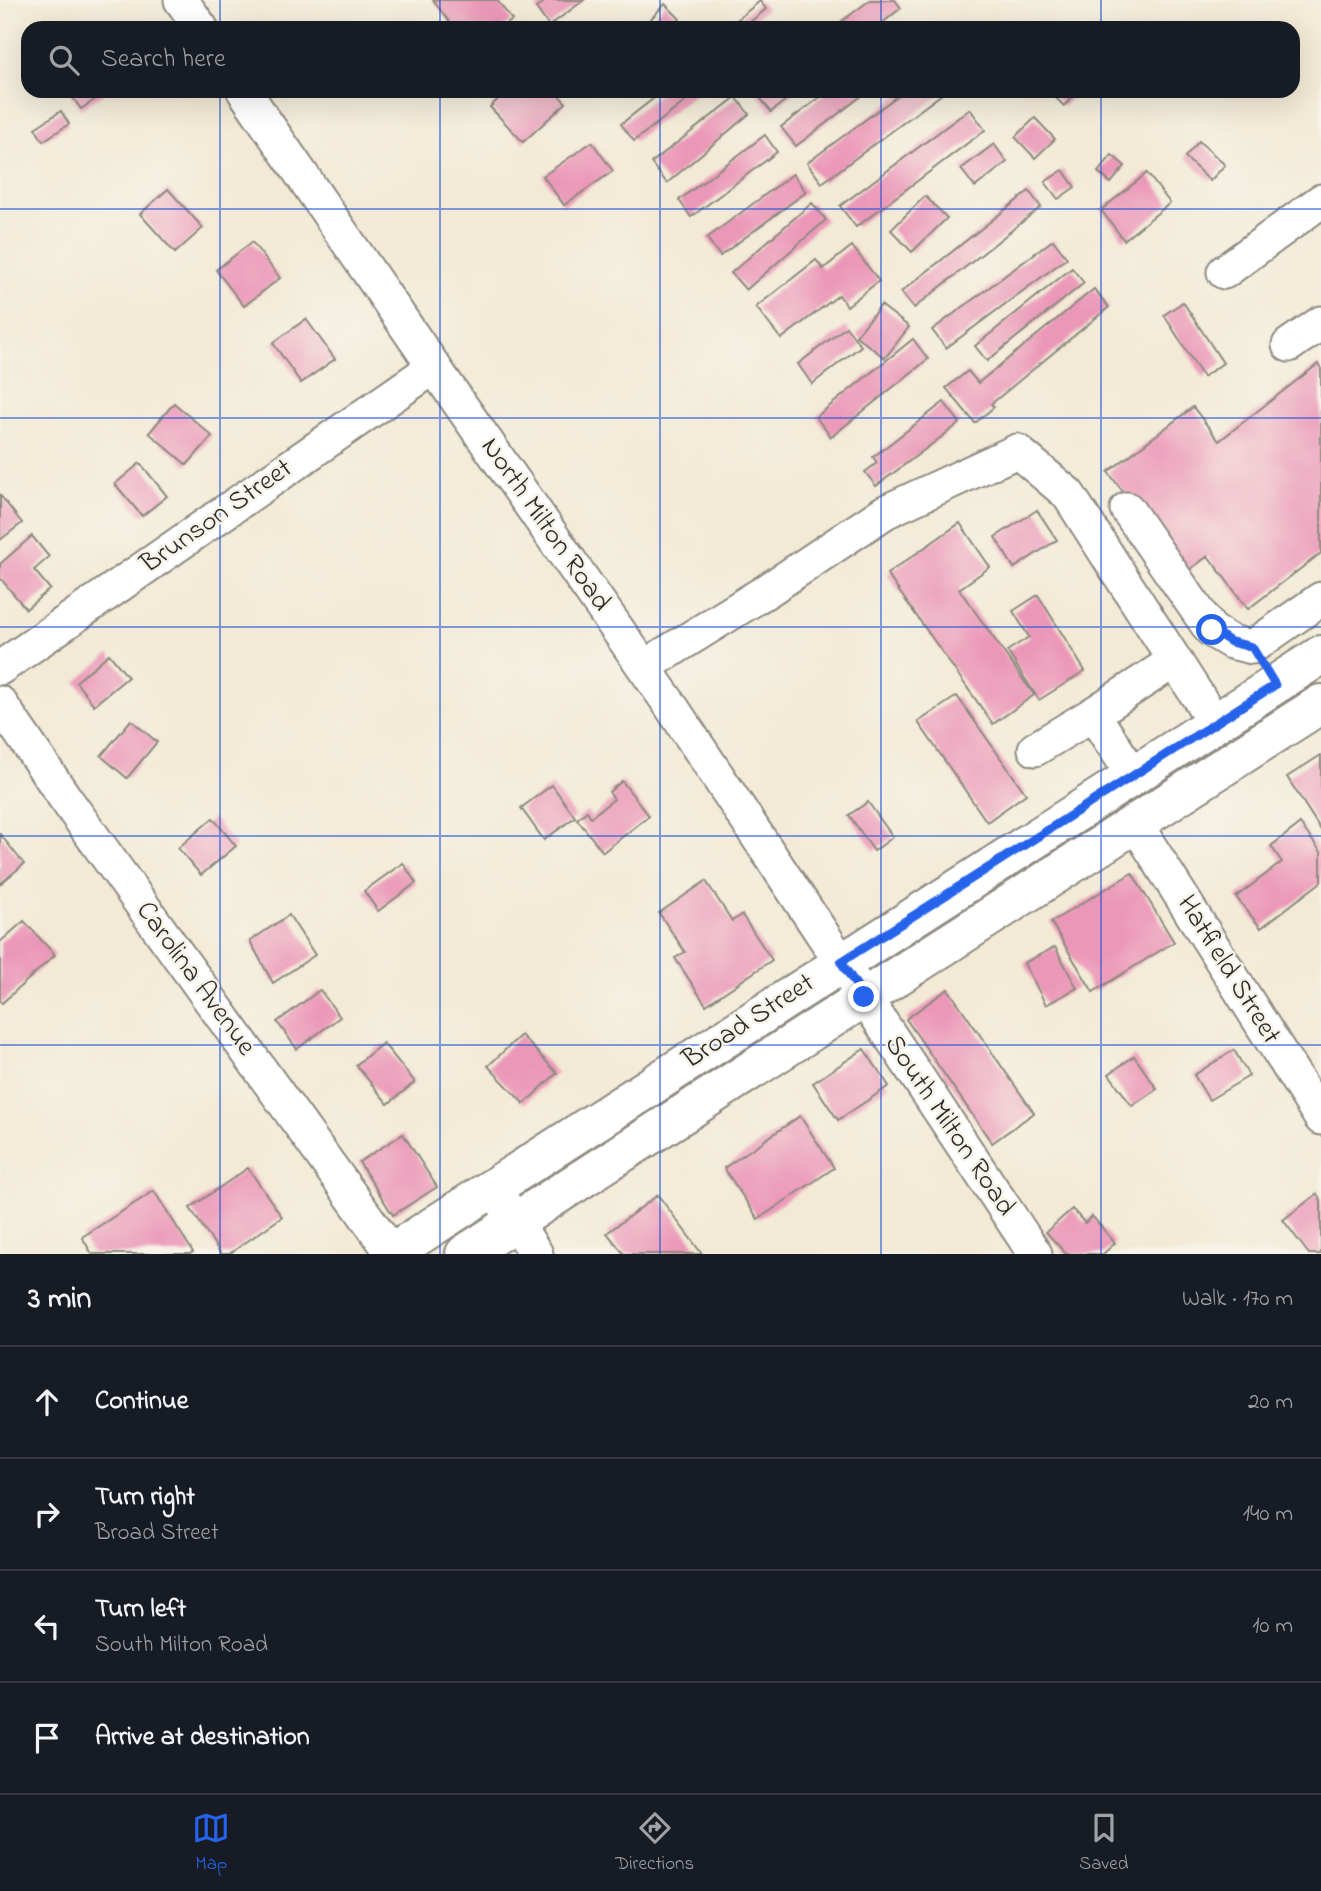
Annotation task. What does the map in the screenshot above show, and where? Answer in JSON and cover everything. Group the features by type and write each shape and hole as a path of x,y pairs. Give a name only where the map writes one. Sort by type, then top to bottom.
{"main road":[{"name":"Broad Street","path":"392,1254 1321,655"},
{"name":"Broad Street","path":"465,1254 1321,704"}],"street":[{"path":"181,0 196,21"},
{"name":"North Milton Road","path":"249,98 644,667 841,962"},
{"path":"1224,272 1321,201"},
{"path":"1289,345 1321,323"},
{"name":"Brunson Street","path":"0,668 434,367"},
{"path":"644,667 768,590 884,512 1017,452 1068,494 1215,723"},
{"path":"1127,509 1212,630 1231,642 1252,647 1315,616"},
{"path":"1252,647 1275,685"},
{"path":"1035,748 1093,714 1174,660"},
{"name":"Carolina Avenue","path":"0,702 65,798 392,1254"},
{"path":"1093,714 1133,775"},
{"name":"Hatfield Street","path":"1135,823 1321,1118"},
{"name":"South Milton Road","path":"841,962 1035,1254"},
{"path":"493,1187 536,1254"}],"building":[{"path":"433,0 497,0 512,20 511,21 449,21"},
{"path":"547,0 584,0 556,21 545,21 536,8"},
{"path":"870,0 895,0 901,8 885,21 842,21"},
{"path":"760,1 766,9 751,21 736,21"},
{"path":"665,4 680,19 678,21 649,21"},
{"path":"73,98 98,98 81,109"},
{"path":"500,98 561,98 566,103 523,142 490,107"},
{"path":"654,98 690,98 634,141 621,124"},
{"path":"735,98 749,114 667,183 651,163"},
{"path":"760,98 788,98 771,112"},
{"path":"819,98 859,98 796,146 781,127"},
{"path":"895,98 937,98 822,183 807,163"},
{"path":"1056,98 1072,98 1064,106"},
{"path":"970,109 985,130 856,227 840,206"},
{"path":"61,111 69,124 43,141 35,128"},
{"path":"1035,118 1055,139 1035,158 1015,137"},
{"path":"765,135 777,152 691,217 679,200"},
{"path":"1199,141 1225,165 1210,181 1185,157"},
{"path":"592,142 613,171 564,205 543,176"},
{"path":"994,144 1007,162 975,187 961,169"},
{"path":"1112,155 1125,166 1111,183 1098,172"},
{"path":"1063,170 1075,187 1058,199 1045,182"},
{"path":"1147,173 1170,203 1124,240 1101,210"},
{"path":"793,174 806,192 720,256 707,238"},
{"path":"168,189 203,228 175,253 140,214"},
{"path":"1029,191 1041,207 914,308 901,292"},
{"path":"925,196 947,218 912,252 891,230"},
{"path":"812,203 826,220 746,290 731,273"},
{"path":"1053,240 1067,258 946,348 932,330"},
{"path":"252,242 280,278 244,306 216,270"},
{"path":"852,246 879,281 847,306 839,295 781,339 756,307 816,260 823,269"},
{"path":"1072,268 1084,283 987,361 975,346"},
{"path":"1094,289 1109,307 991,404 994,407 975,423 946,388 968,371 978,383"},
{"path":"1183,302 1223,363 1203,377 1164,315"},
{"path":"881,305 909,327 885,358 856,336"},
{"path":"306,319 335,359 301,383 273,343"},
{"path":"846,327 861,346 812,384 798,364"},
{"path":"913,339 928,359 831,437 816,417"},
{"path":"1318,364 1321,368 1321,553 1248,609 1208,556 1185,573 1108,472 1193,407 1219,441"},
{"path":"944,402 960,423 876,486 865,472 877,463 873,457"},
{"path":"174,403 212,436 187,465 149,433"},
{"path":"140,463 167,496 142,516 115,484"},
{"path":"0,495 22,523 0,540"},
{"path":"1037,510 1057,540 1014,568 995,537"},
{"path":"960,523 990,567 959,589 1034,695 993,724 887,574"},
{"path":"32,536 49,557 34,570 50,589 26,609 0,578 0,564"},
{"path":"1038,595 1085,671 1039,700 1007,651 1029,637 1013,611"},
{"path":"109,654 128,677 94,705 76,682"},
{"path":"957,696 1026,794 987,822 918,722"},
{"path":"131,720 157,742 127,778 101,756"},
{"path":"1321,755 1321,830 1287,777"},
{"path":"622,781 649,816 603,852 577,819 587,811 591,817 614,799 609,792"},
{"path":"552,785 575,817 544,840 521,808"},
{"path":"868,802 893,837 874,851 849,815"},
{"path":"213,818 236,846 201,875 178,848"},
{"path":"1300,824 1321,852 1321,882 1261,928 1236,897 1282,862 1271,846"},
{"path":"0,834 24,864 0,884"},
{"path":"403,863 416,883 378,911 364,891"},
{"path":"1132,873 1174,942 1093,992 1051,922"},
{"path":"706,881 732,921 742,915 772,960 706,1005 675,958 685,952 659,913"},
{"path":"289,915 315,955 273,983 250,941"},
{"path":"24,921 55,955 2,1003 0,942"},
{"path":"1055,947 1077,988 1046,1005 1024,963"},
{"path":"948,989 1034,1113 992,1143 906,1019"},
{"path":"320,990 340,1017 297,1049 277,1022"},
{"path":"521,1035 557,1073 524,1104 488,1066"},
{"path":"383,1043 415,1082 388,1104 356,1065"},
{"path":"864,1049 889,1086 838,1120 813,1083"},
{"path":"1234,1050 1249,1076 1209,1100 1194,1075"},
{"path":"1134,1056 1157,1089 1132,1106 1109,1074"},
{"path":"800,1116 834,1168 758,1219 724,1168"},
{"path":"403,1134 437,1187 393,1215 359,1162"},
{"path":"248,1168 282,1217 229,1254 221,1254 190,1208"},
{"path":"154,1191 193,1252 92,1254 82,1237"},
{"path":"1317,1194 1321,1200 1321,1254 1309,1254 1283,1220"},
{"path":"658,1195 702,1254 624,1254 607,1233"},
{"path":"1072,1209 1085,1223 1092,1216 1115,1243 1103,1254 1066,1254 1046,1232"}],"route":[{"path":"864,997 841,962 1275,685 1252,647 1231,642 1212,630"}]}
